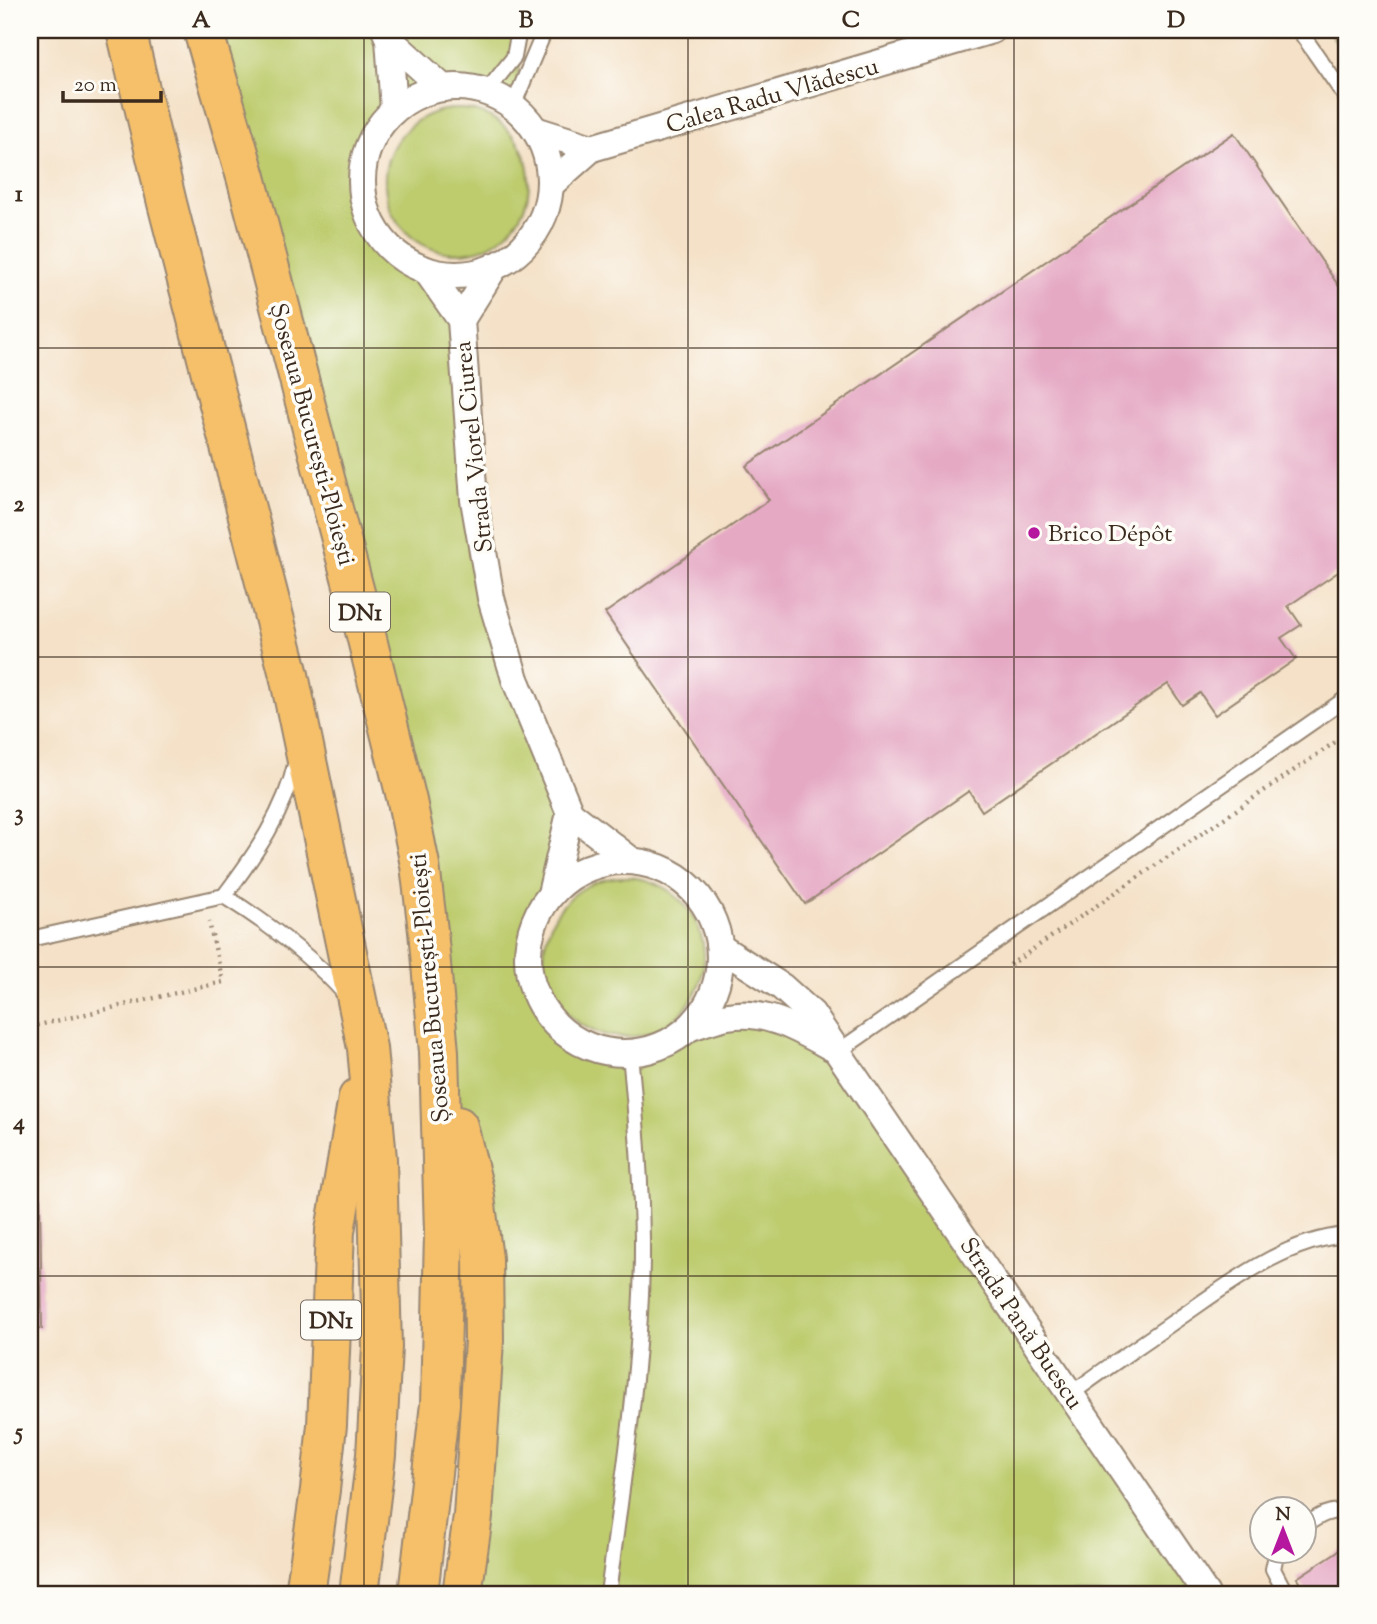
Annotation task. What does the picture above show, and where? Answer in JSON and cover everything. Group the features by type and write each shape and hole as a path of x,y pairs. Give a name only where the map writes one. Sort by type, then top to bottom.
{"highway":[{"path":"106,30 167,203"},
{"name":"DN1","path":"126,30 167,203 302,732 367,1048 377,1159 380,1232 381,1398 359,1594"},
{"name":"Șoseaua București-Ploiești","path":"203,30 246,177 407,801 423,891 439,1052 444,1233 440,1404 418,1594"},
{"path":"217,30 246,177"},
{"name":"DN1","path":"305,1594 327,1425 335,1231 367,1048"},
{"name":"DN1","path":"439,1052 474,1190 483,1259 481,1410 473,1516 462,1594"}],"street":[{"name":"Calea Radu Vlădescu","path":"550,185 592,148 992,30"},
{"path":"387,34 443,88"},
{"path":"387,34 394,110"},
{"path":"456,87 486,92 513,106 535,130 547,156 550,185 546,210 534,233 517,253 495,266 477,273 457,275 426,270 395,252 379,236 366,209 362,183 363,163 380,125 394,110 417,96 456,87"},
{"path":"535,130 592,148"},
{"name":"Strada Viorel Ciurea","path":"461,320 495,266"},
{"name":"Strada Viorel Ciurea","path":"426,270 461,320 474,500 491,598 515,679 570,813 632,861"},
{"path":"551,894 570,813"},
{"path":"632,861 658,866 682,879 701,898 714,922 721,948 719,977 709,1004 691,1027 662,1046 630,1054 597,1050 579,1043 562,1031 542,1008 532,988 527,962 528,945 540,910 551,894 574,874 602,863 632,861"},
{"name":"Strada Pană Buescu","path":"721,948 799,1000 839,1051 1206,1594"},
{"name":"Strada Pană Buescu","path":"691,1027 728,1016 758,1016 785,1023 839,1051"}],"lane":[{"path":"486,92 514,57 519,30"},
{"path":"513,106 545,30"},
{"path":"1299,30 1347,99"},
{"path":"839,1051 1347,698"},
{"path":"30,939 225,896 263,840 281,807 294,771 302,732"},
{"path":"225,896 256,916 311,959 360,1011"},
{"path":"608,1594 638,1332 642,1240 630,1054"},
{"path":"1071,1394 1226,1286 1288,1251 1347,1235"},
{"path":"1318,1516 1336,1510 1347,1512"},
{"path":"1274,1564 1273,1569 1286,1594"}],"path":[{"path":"1008,966 1347,734"},
{"path":"30,1027 223,982 204,901"}],"green space":[{"path":"217,30 525,30 513,106 457,87 435,90 409,100 388,116 376,133 365,158 362,182 365,206 374,227 389,245 408,260 431,270 457,275 491,598 570,813 551,894 540,910 528,945 527,962 532,988 542,1008 562,1031 579,1043 615,1053 630,1054 662,1046 691,1027 728,1016 839,1051 1206,1594 462,1594 480,1410 428,931"},
{"path":"1329,30 1347,30 1347,58"},
{"path":"457,109 484,115 508,130 523,154 529,181 523,208 508,232 484,247 457,253 430,247 406,232 391,208 385,181 391,154 406,130 430,115"},
{"path":"624,877 654,883 680,901 698,927 704,957 698,987 680,1013 654,1031 624,1037 594,1031 568,1013 550,987 544,957 550,927 568,901 594,883"}],"building":[{"name":"Brico Dépôt","path":"1234,133 1347,298 1347,566 1288,606 1301,625 1281,638 1296,659 1215,715 1200,693 1182,705 1168,684 982,811 969,791 805,904 605,613 769,500 746,466"},
{"path":"30,1196 40,1198 42,1329 30,1326"},
{"path":"1347,1545 1347,1594 1302,1594 1306,1592 1297,1578"}],"place":[{"name":"Brico Dépôt","path":"1034,533"}]}
